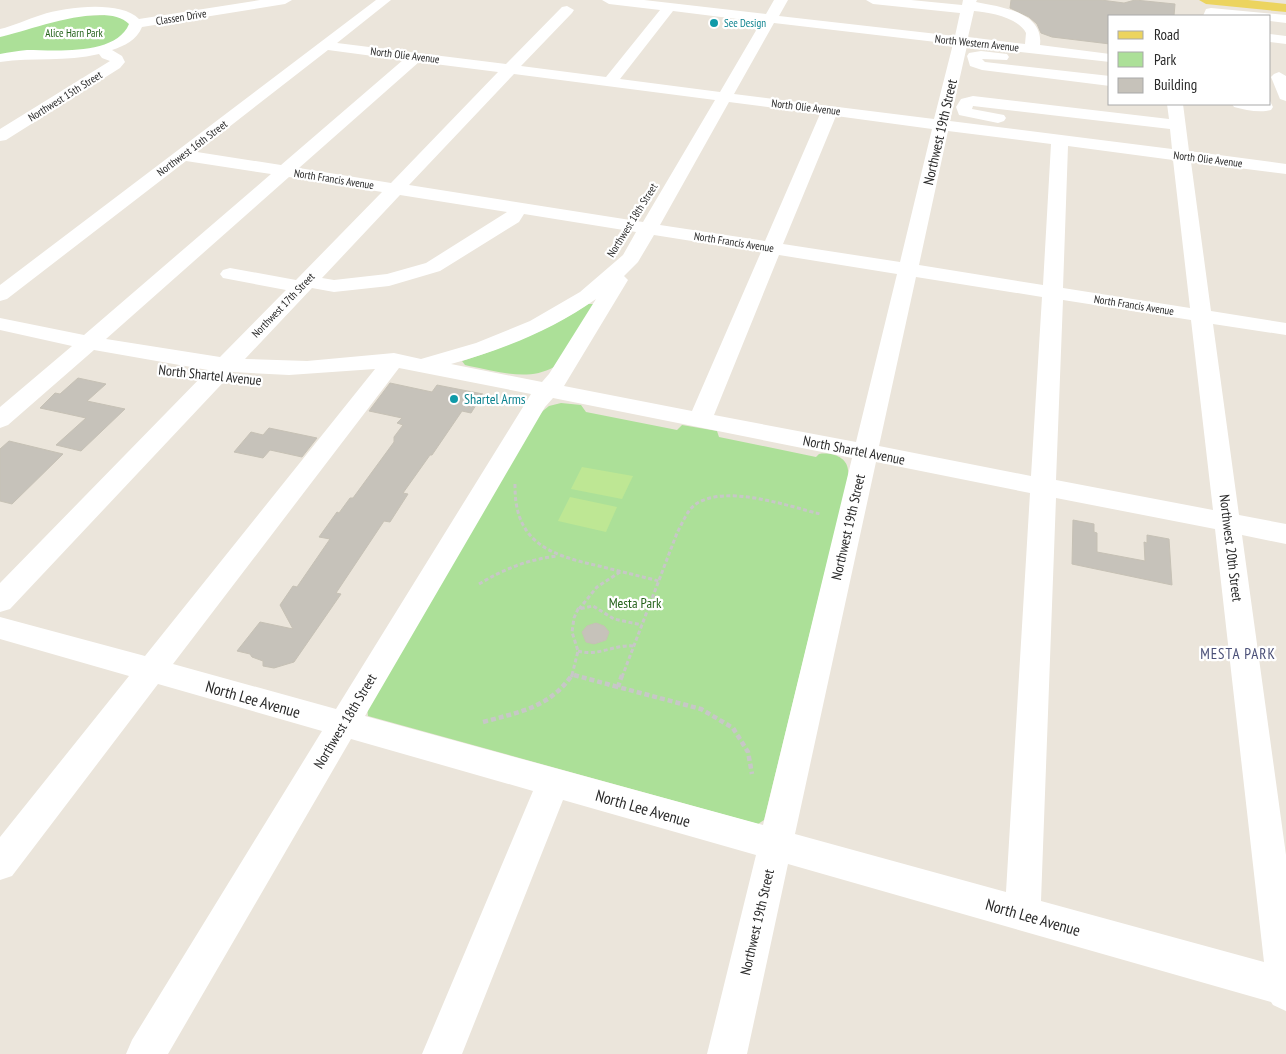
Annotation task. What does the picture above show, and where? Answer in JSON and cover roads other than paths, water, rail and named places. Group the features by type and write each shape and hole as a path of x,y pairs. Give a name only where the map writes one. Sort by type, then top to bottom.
{"main road":[{"path":"1206,0 1286,8"}],"street":[{"name":"Classen Drive","path":"136,24 285,0"},
{"name":"Northwest 16th Street","path":"0,295 384,0"},
{"name":"North Western Avenue","path":"609,0 669,7 762,13 874,32 961,16 1032,47 1108,58"},
{"name":"Northwest 18th Street","path":"388,366 485,334 523,318 553,302 585,280 604,263 639,227 717,96 762,13 781,0"},
{"path":"873,0 961,16"},
{"path":"800,6 797,11 961,16 990,9 1020,20 1030,27 1033,33 1032,47"},
{"path":"610,82 669,7"},
{"name":"Northwest 17th Street","path":"0,601 567,10"},
{"name":"Classen Drive","path":"0,33 50,16 84,11 119,13 130,17 136,24"},
{"path":"1210,15 1211,12 1249,15"},
{"name":"Northwest 19th Street","path":"727,1054 952,80 961,16"},
{"path":"1271,17 1286,19"},
{"name":"Classen Drive","path":"0,58 21,55 66,56 105,52 130,35 135,29 136,24"},
{"path":"1271,28 1286,29"},
{"path":"1271,38 1286,40"},
{"name":"North Olie Avenue","path":"326,46 1060,140 1174,126 1286,169"},
{"name":"North Western Avenue","path":"1032,47 1108,53"},
{"path":"1271,50 1286,51"},
{"name":"Northwest 15th Street","path":"0,136 118,62 117,59 105,52 42,92"},
{"path":"1108,69 980,55 974,56 974,63 982,66 1108,81"},
{"path":"0,420 416,57"},
{"path":"952,80 1108,93"},
{"path":"952,80 1108,105"},
{"name":"Northwest 18th Street","path":"652,190 717,96"},
{"path":"973,101 1174,126 974,115 965,112 964,107 967,102 973,101"},
{"path":"1110,105 1148,111 1155,110 1174,126"},
{"path":"1252,105 1264,105"},
{"path":"700,420 830,110"},
{"name":"Northwest 20th Street","path":"1174,126 1202,315 1286,992"},
{"path":"1024,914 1060,140"},
{"name":"North Francis Avenue","path":"182,155 1286,328"},
{"name":"Northwest 18th Street","path":"422,365 476,350 548,320 570,309 605,284 631,258 642,206"},
{"path":"230,274 334,286 389,280 433,267 512,218 520,208"},
{"path":"547,390 558,378 631,258"},
{"name":"North Shartel Avenue","path":"0,324 175,374 220,372 290,381 336,379 388,366 422,365 1286,534"},
{"name":"North Shartel Avenue","path":"0,338 82,347"},
{"path":"0,864 388,366"},
{"name":"Northwest 18th Street","path":"146,1054 536,403 547,390"},
{"name":"North Lee Avenue","path":"0,628 1286,987"},
{"path":"442,1054 553,783"}],"place":[{"name":"See Design","path":"714,23"},
{"name":"Shartel Arms","path":"454,399"}],"district":[{"name":"MESTA PARK","path":"1238,654"}],"park label":[{"name":"Alice Harn Park","path":"74,33"},
{"name":"Mesta Park","path":"635,603"}]}
